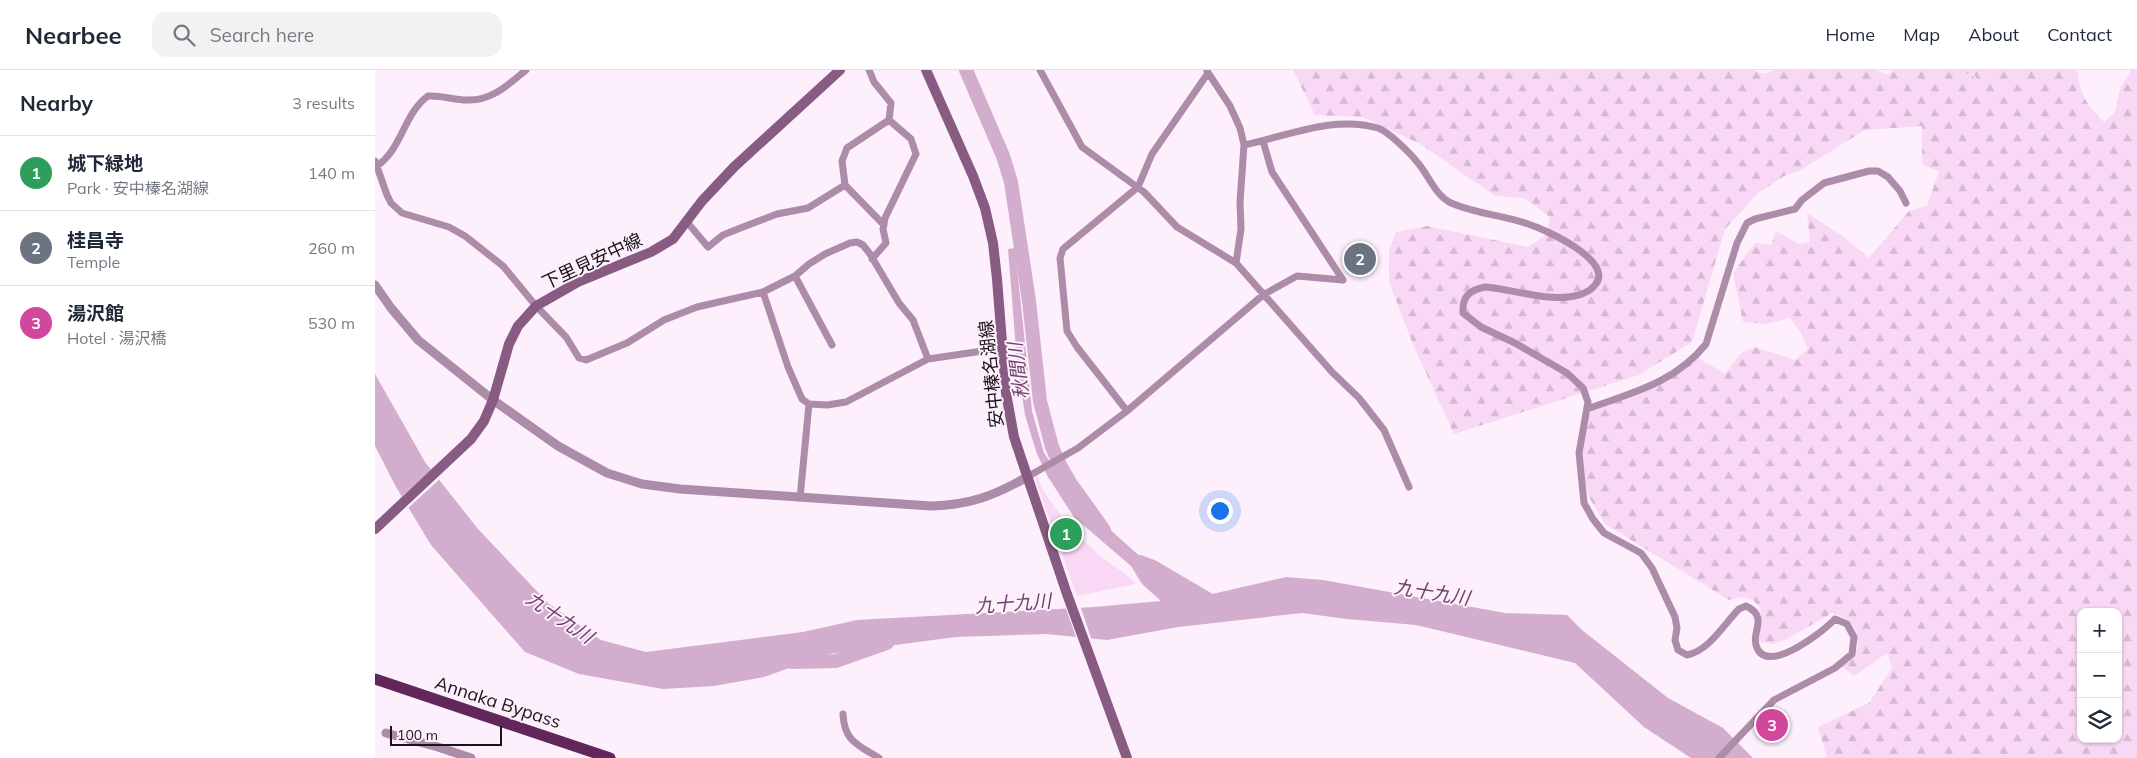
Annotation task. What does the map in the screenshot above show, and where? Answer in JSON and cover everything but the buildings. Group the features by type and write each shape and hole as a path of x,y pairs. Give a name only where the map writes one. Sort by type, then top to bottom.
{"highway":[{"name":"Annaka Bypass","path":"375,680 610,758"}],"main road":[{"name":"下里見安中線","path":"375,529 471,439 483,421 493,400 509,344 518,326 536,306 578,282 651,252 673,239 702,200 734,167 840,70"},
{"name":"安中榛名湖線","path":"926,70 973,176 985,208 994,252 1010,418 1027,477 1127,758"}],"street":[{"path":"527,70 488,98 468,100 435,95 427,96 415,111 392,151 376,164 391,203 402,213 449,227 465,236 503,266 536,306 566,337 579,358 586,360 627,343 664,320 697,307 763,292 795,276 825,254 850,242 857,242 863,245 899,303 913,320 928,360"},
{"path":"869,70 874,82 891,103 889,120 847,148 842,160 845,186 883,225"},
{"path":"1039,70 1081,147 1138,187 1177,227 1236,263 1332,372 1359,398 1384,430 1409,487"},
{"path":"1127,411 1077,347 1067,331 1060,258 1063,249 1138,187 1152,154 1207,71 1230,106 1240,128 1244,145 1240,202 1241,229 1236,263"},
{"path":"872,259 886,243 883,225 885,218 916,154 911,139 889,120"},
{"path":"1244,145 1306,129 1348,123 1380,129 1417,162 1438,193 1450,202 1479,213 1528,223 1568,243 1589,258 1597,268 1599,276 1594,287 1581,294 1567,298 1485,287 1475,289 1467,294 1463,302 1463,313 1471,321 1523,348 1576,380 1587,396 1587,409 1579,453 1584,503 1604,533 1641,553 1652,568 1675,617 1677,628 1675,640 1678,650 1682,654 1692,654 1706,645 1739,609 1746,606 1756,612 1759,619 1756,633 1758,650 1764,655 1771,657 1787,653 1835,620 1841,620 1851,630 1854,645 1852,654 1847,659 1835,668 1774,700 1719,758"},
{"path":"375,285 391,308 418,340 493,400 558,446 607,473 642,484 680,489 952,506 990,496 1078,448 1127,411 1263,295 1297,276 1343,280 1272,172 1263,141"},
{"path":"1587,409 1651,387 1696,356 1706,344 1737,243 1747,223 1795,209 1802,200 1824,183 1869,172 1878,171 1888,177 1900,190 1906,203"},
{"path":"687,222 707,247 723,235 743,226 777,214 808,208 845,186"},
{"path":"795,276 832,345"},
{"path":"763,292 788,367 802,399 809,404 827,405 846,402 928,360 1003,348"},
{"path":"800,498 809,404"},
{"path":"843,714 844,728 850,739 879,758"},
{"path":"386,733 471,758"}],"green space":[{"path":"1293,70 1752,70 1764,74 1776,70 1876,70 1888,75 1892,70 1961,70 1973,83 1977,79 1971,70 2077,70 2080,87 2085,99 2104,122 2115,112 2120,89 2131,70 2137,70 2137,758 1827,758 1818,727 1869,703 1892,668 1887,653 1854,676 1841,666 1858,648 1857,634 1853,624 1845,618 1832,613 1785,640 1773,644 1760,642 1755,636 1761,617 1760,607 1753,600 1741,597 1729,600 1605,524 1589,497 1582,469 1580,438 1588,415 1597,406 1654,382 1698,358 1725,374 1741,353 1755,347 1795,360 1808,349 1801,333 1790,318 1765,324 1743,322 1733,273 1755,243 1771,245 1776,231 1799,244 1810,242 1807,213 1841,235 1869,258 1909,211 1927,206 1939,171 1922,165 1922,126 1865,130 1799,171 1784,176 1757,194 1725,229 1692,342 1639,375 1454,434 1414,347 1389,282 1389,250 1396,232 1427,226 1528,247 1547,234 1550,217 1524,198 1495,196 1422,145 1363,117 1315,115"},
{"path":"1961,70 1971,70 1977,79 1973,83"},
{"path":"1038,474 1046,494 1064,519 1095,552 1136,584 1077,596 1034,476"}],"water":[{"path":"1015,248 1032,411 1044,453 1076,499 1135,552 1195,598 1286,577 1323,580 1505,613 1567,615 1582,630 1668,698 1723,728 1753,758 1691,758 1644,727 1575,663 1416,625 1302,613 1178,627 1107,640 1046,634 955,637 829,654 764,677 714,686 663,689 579,674 525,652 431,545 396,487 375,446 375,374 425,462 478,529 549,604 601,640 646,652 803,632 857,620 1094,607 1161,601 1142,584 1131,566 1074,517 1048,477 1037,454 1025,415 1017,361 1008,249"}],"pier":[{"path":"433,468 441,478 407,509 400,498"},
{"path":"1080,605 1092,641 1077,640 1065,606"}],"waterway":[{"name":"秋間川","path":"966,70 1003,156 1011,182 1029,301 1040,401 1052,447 1071,484 1104,530"},
{"name":"秋間川","path":"1140,562 1153,567 1211,601"},
{"name":"九十九川","path":"792,662 836,661 887,643"}],"place":[{"name":"桂昌寺","path":"1360,259"},
{"name":"城下緑地","path":"1066,534"},
{"name":"湯沢館","path":"1772,725"}]}
